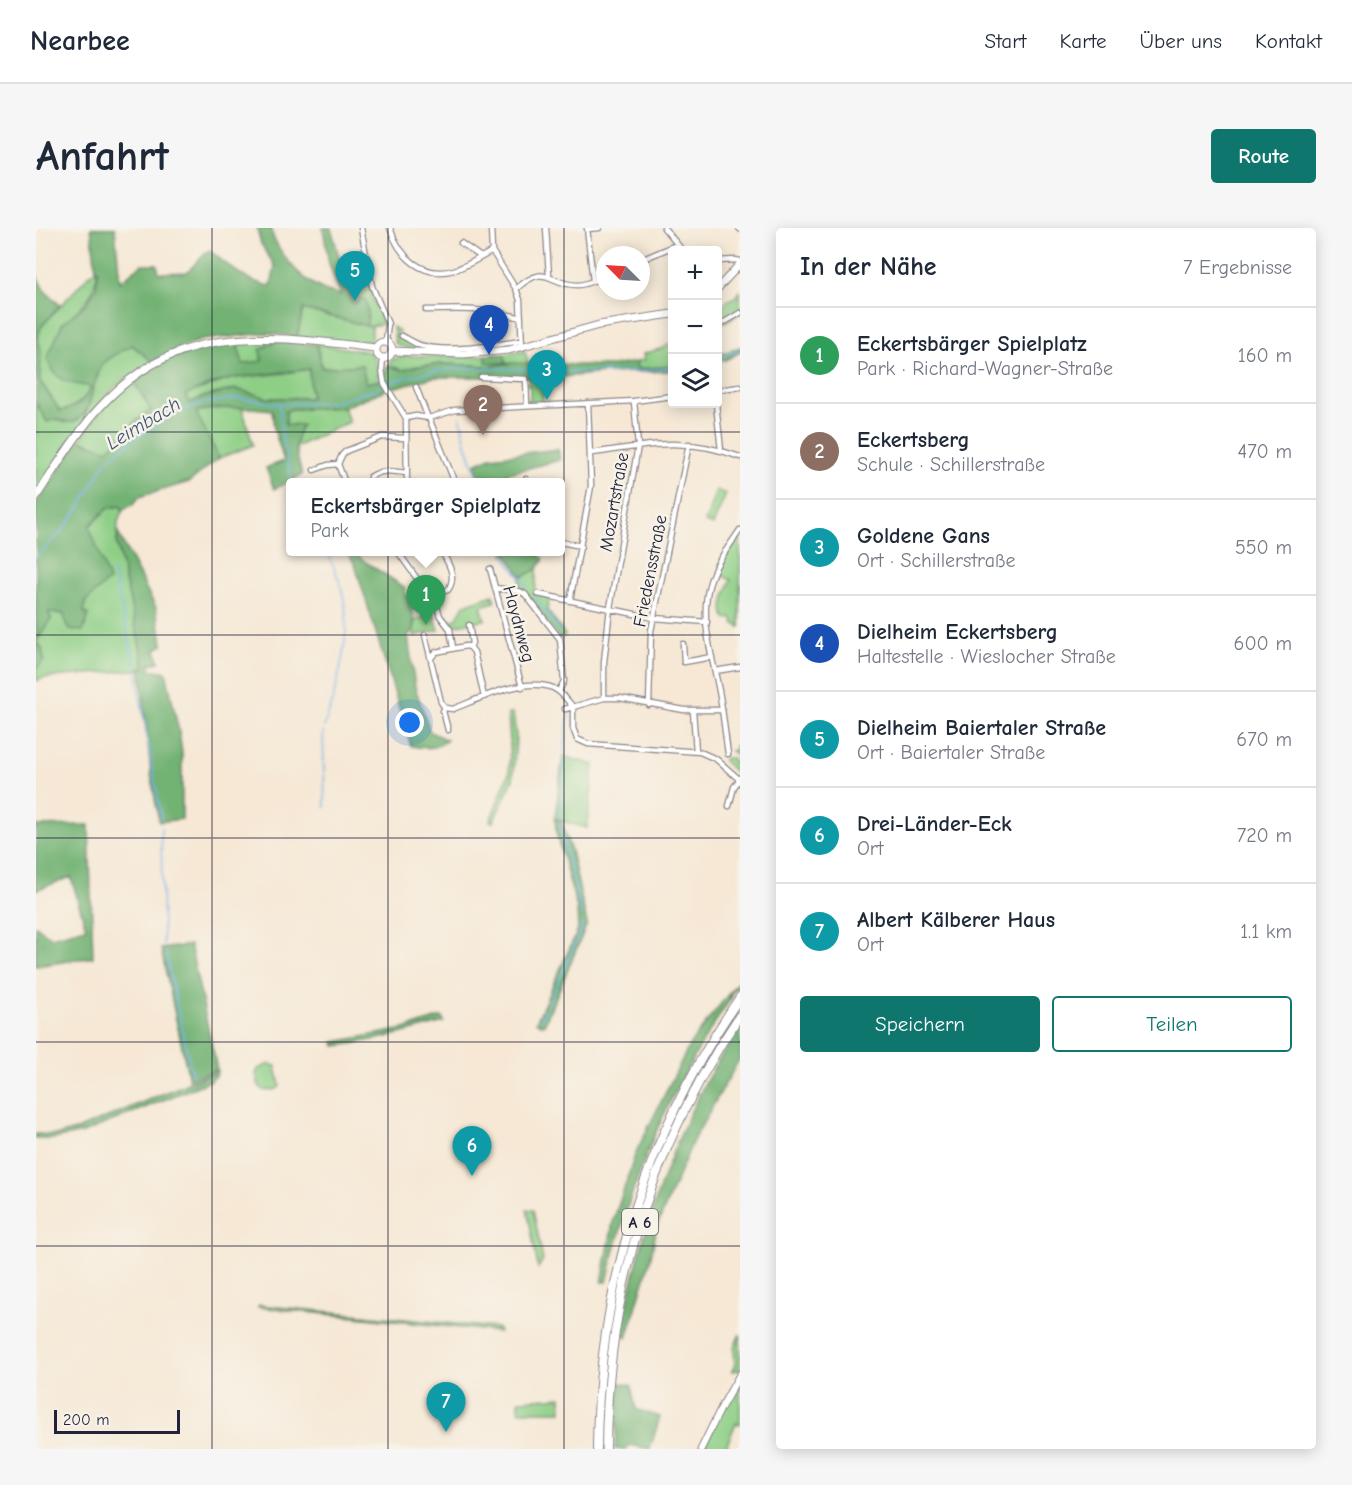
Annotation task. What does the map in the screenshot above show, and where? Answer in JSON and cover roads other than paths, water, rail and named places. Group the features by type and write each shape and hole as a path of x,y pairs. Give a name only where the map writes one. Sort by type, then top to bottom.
{"highway":[{"name":"A 6","path":"597,1449 604,1338 622,1251 638,1197 655,1151 681,1095 713,1038 740,997"},
{"name":"A 6","path":"606,1449 607,1402 613,1339 630,1252 657,1171 690,1096 740,1015"}],"main road":[{"path":"722,283 740,263"},
{"path":"392,351 463,354 522,344 598,325 668,315"},
{"path":"36,497 87,423 117,390 151,364 200,344 265,337 375,348"},
{"path":"386,341 392,346 392,351 390,355 383,358 377,354 375,348 380,342 386,341"}],"street":[{"path":"361,228 372,286 388,324 386,341"},
{"path":"390,228 405,258 426,270 440,272 452,270 492,251"},
{"path":"402,336 420,346 438,348 522,344 520,300 516,289 492,251 491,228"},
{"path":"546,228 549,276"},
{"path":"516,289 534,275 549,276 575,285 594,281 587,229 599,228"},
{"path":"650,256 676,245 664,228"},
{"path":"461,243 481,257"},
{"path":"722,261 735,260 740,263"},
{"path":"426,310 486,310 521,318"},
{"path":"722,323 740,313"},
{"path":"383,358 384,383 406,418 406,478"},
{"path":"481,377 526,379 526,406"},
{"path":"416,387 453,478"},
{"path":"722,389 740,387"},
{"path":"406,418 416,416 428,418 454,410 634,401 668,397"},
{"name":"Mozartstraße","path":"604,698 604,662 610,608 638,446 634,401"},
{"path":"570,601 591,486 592,453 588,403"},
{"path":"716,408 721,450"},
{"path":"343,478 338,464 346,451 382,437 406,438"},
{"path":"592,453 668,442 721,450 740,457"},
{"name":"Friedensstraße","path":"649,705 649,651 654,618 689,444"},
{"path":"314,470 338,464"},
{"path":"370,478 376,473 386,471 406,473"},
{"path":"728,754 706,622 706,605 714,570 740,530"},
{"path":"565,543 581,546"},
{"path":"401,556 423,588 433,594 441,619 450,629 453,648"},
{"path":"433,594 448,590 453,584 453,574 444,556"},
{"name":"Haydnweg","path":"490,569 522,687"},
{"path":"495,588 525,594 560,639 564,681 559,691"},
{"path":"538,594 654,618 706,622"},
{"path":"469,625 472,643 470,647"},
{"path":"425,635 441,702 445,708 453,709 484,697 522,687 547,686 559,691 573,707 574,732 577,739 581,741 596,745 696,751 716,759 740,780 734,787 729,806"},
{"path":"683,644 684,662 712,657"},
{"path":"470,647 474,652 484,697"},
{"path":"431,658 436,652 470,647"},
{"path":"715,671 740,667"},
{"path":"564,709 604,698 620,698 649,705 693,711 722,710"},
{"path":"445,708 443,719 448,730"},
{"path":"693,711 696,751"},
{"path":"701,1449 740,1374"}],"waterway":[{"name":"Leimbach","path":"722,357 740,350"},
{"name":"Leimbach","path":"390,383 414,375 464,369 610,372 668,368"},
{"name":"Leimbach","path":"36,557 61,532 78,510 107,460 139,436 180,411 199,404 238,398 279,404 336,402 381,387"},
{"path":"279,404 282,436 291,478"},
{"path":"460,416 477,478"},
{"path":"324,727 340,671 346,626 345,605 329,556"},
{"path":"505,556 528,587"},
{"path":"113,571 135,666"},
{"path":"535,597 560,631"},
{"path":"136,672 161,819"},
{"path":"564,755 569,711"},
{"path":"323,732 325,807"},
{"path":"559,818 564,760"},
{"path":"559,823 582,916"},
{"path":"161,828 163,944"},
{"path":"541,1020 580,933 582,923"},
{"path":"165,952 192,1075"}],"place":[{"name":"Dielheim Baiertaler Straße","path":"355,301"},
{"name":"Dielheim Eckertsberg","path":"489,355"},
{"name":"Goldene Gans","path":"547,400"},
{"name":"Eckertsberg","path":"483,435"},
{"name":"Eckertsbärger Spielplatz","path":"426,625"},
{"name":"Drei-Länder-Eck","path":"472,1176"},
{"name":"Albert Kälberer Haus","path":"446,1432"}]}
